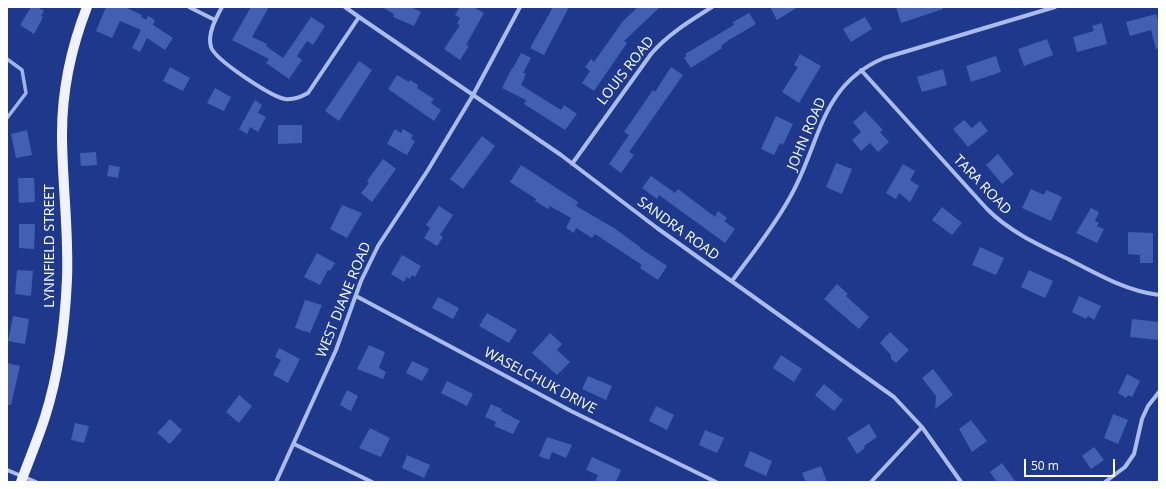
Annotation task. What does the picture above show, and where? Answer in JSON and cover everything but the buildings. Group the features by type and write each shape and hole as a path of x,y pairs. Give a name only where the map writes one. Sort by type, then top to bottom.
{"main road":[{"name":"LYNNFIELD STREET","path":"22,479 45,416 56,370 64,326 67,253 62,135 64,95 72,51 87,7"}],"street":[{"path":"190,7 215,20"},
{"path":"222,7 215,20 210,40 211,48 216,55 228,66 276,96 292,99 301,97 308,93 359,17"},
{"name":"SANDRA ROAD","path":"345,7 572,164 894,397 922,427 961,482"},
{"name":"WEST DIANE ROAD","path":"276,482 336,350 356,296 378,246 428,170 473,95 520,7"},
{"name":"LOUIS ROAD","path":"572,164 623,91 654,50 675,31 712,7"},
{"name":"JOHN ROAD","path":"732,281 790,199 834,98 848,80 872,63 909,49 1055,7"},
{"name":"TARA ROAD","path":"861,70 987,209 1008,228 1112,282 1144,293 1159,295"},
{"name":"WASELCHUK DRIVE","path":"356,296 571,411 716,482"},
{"path":"1105,482 1125,467 1134,454 1142,419 1148,406 1159,392"},
{"path":"871,482 922,427"},
{"path":"294,444 372,482"},
{"path":"7,470 22,479 36,482"}],"waterway":[{"path":"7,59 22,70 26,93 7,118"}]}
